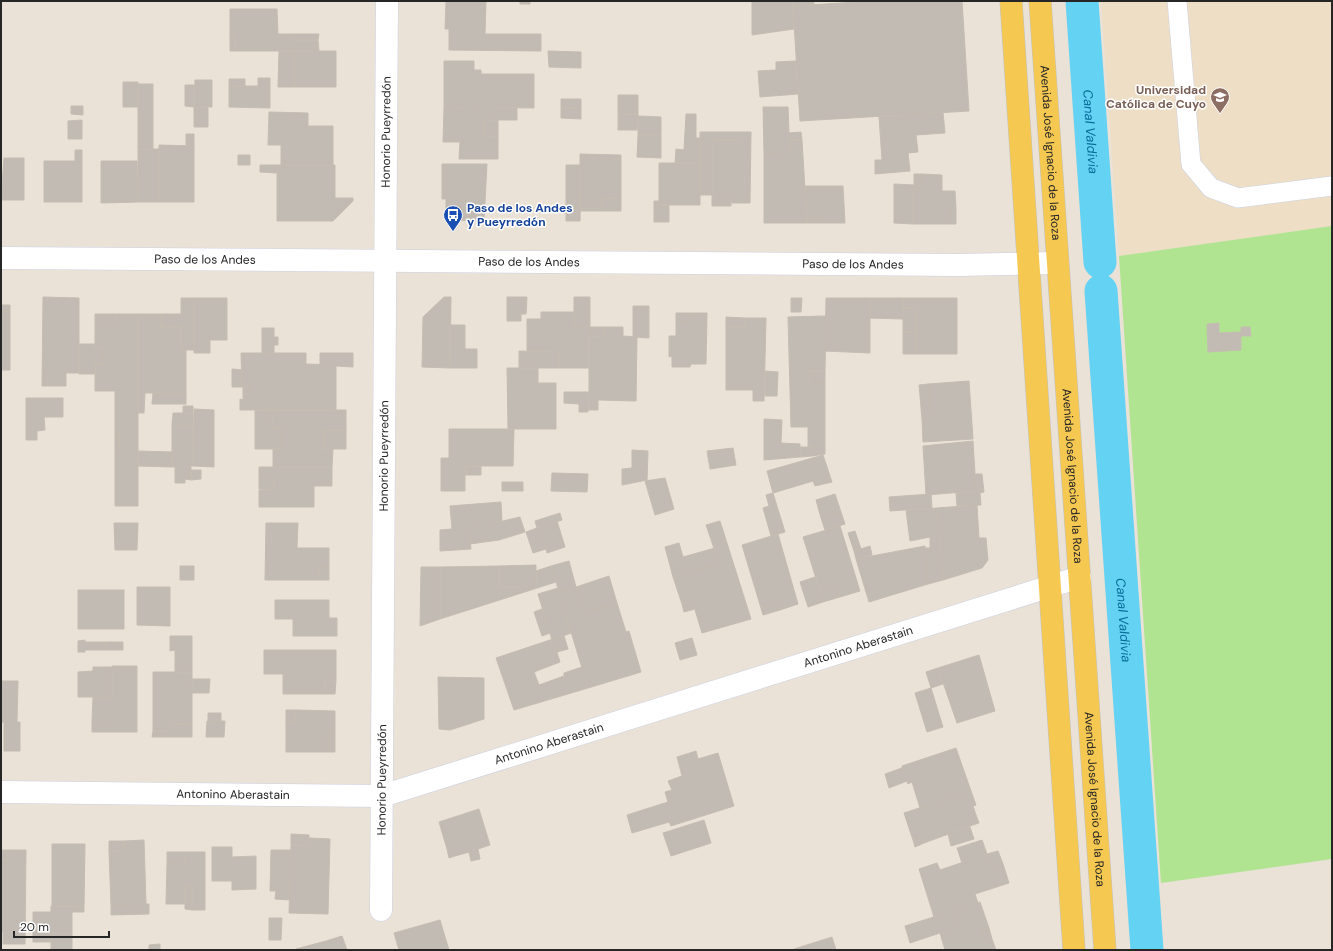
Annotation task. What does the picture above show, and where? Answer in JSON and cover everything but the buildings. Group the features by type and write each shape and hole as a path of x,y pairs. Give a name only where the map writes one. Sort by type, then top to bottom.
{"main road":[{"path":"1011,1 1027,264 1074,950"},
{"name":"Avenida José Ignacio de la Roza","path":"1040,1 1105,950"}],"street":[{"name":"Honorio Pueyrredón","path":"381,910 388,1"},
{"name":"Paso de los Andes","path":"1,258 1027,264 1057,262"},
{"name":"Antonino Aberastain","path":"1,792 382,796 1080,577"}],"lane":[{"path":"1177,1 1191,164 1211,188 1238,198 1332,186"}],"shaded area":[{"name":"Universidad Católica de Cuyo","path":"1101,1 1332,1 1332,226 1119,256"}],"green space":[{"path":"1332,226 1332,859 1161,883 1119,256"}],"waterway":[{"name":"Canal Valdivia","path":"1082,1 1100,262"},
{"name":"Canal Valdivia","path":"1101,291 1147,950"}],"place":[{"name":"Universidad Católica de Cuyo","path":"1220,114"},
{"name":"Paso de los Andes y Pueyrredón","path":"453,232"}]}
